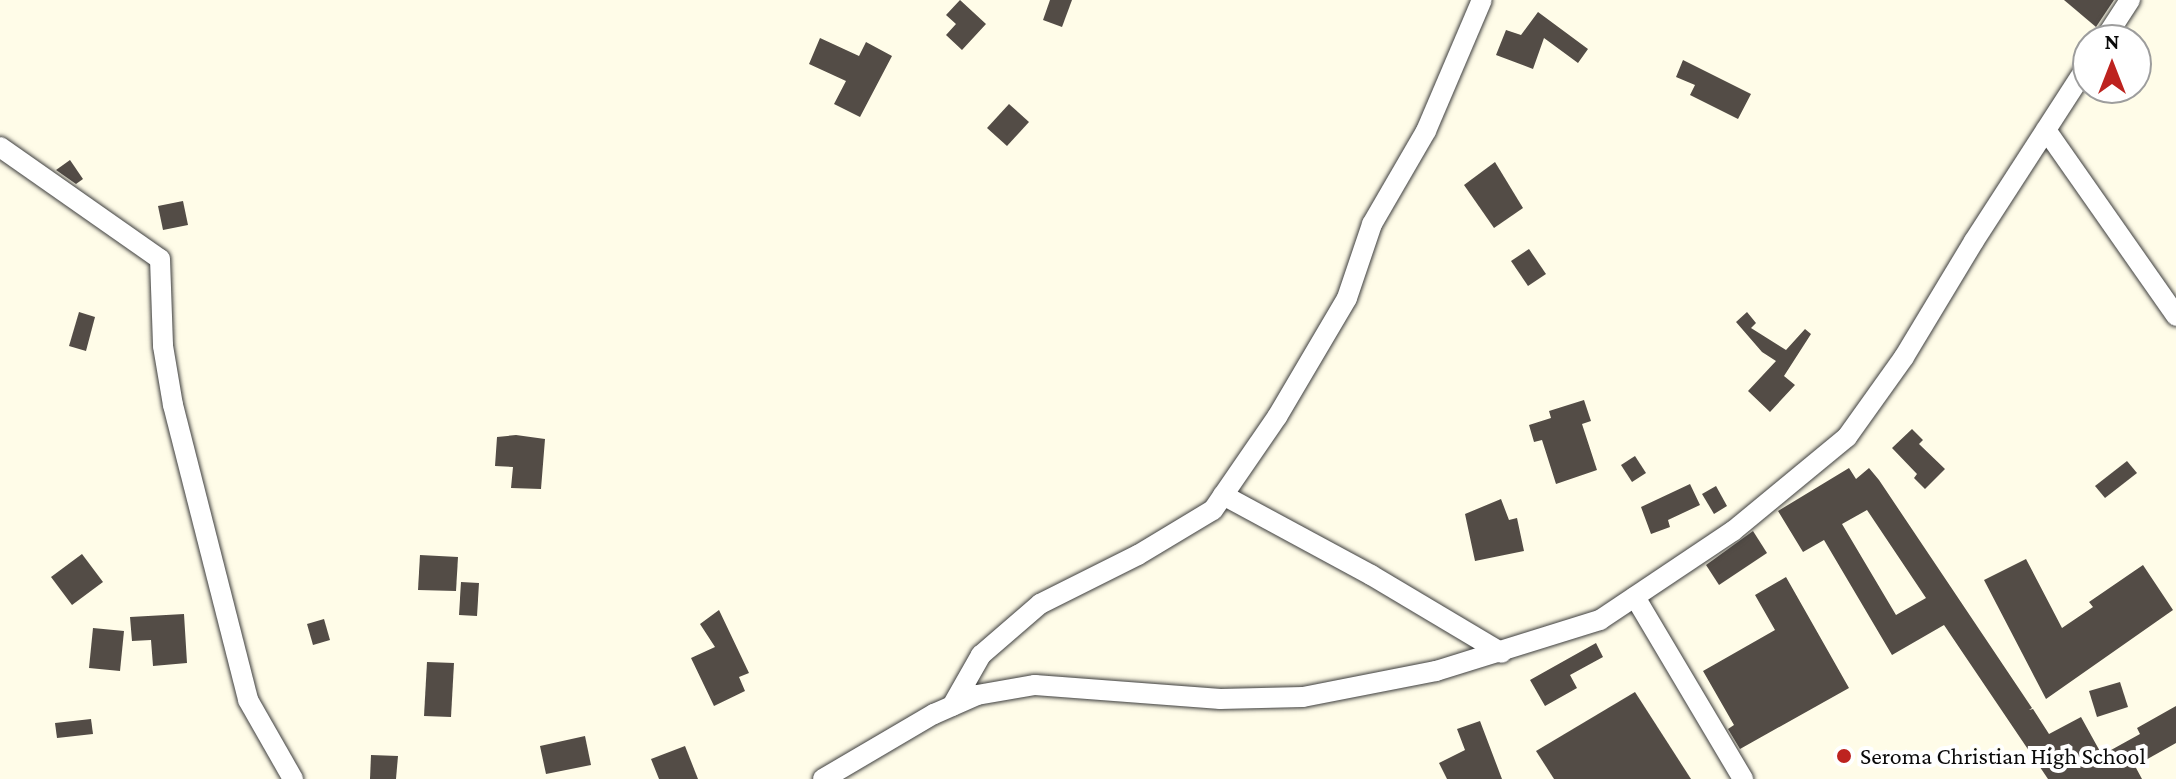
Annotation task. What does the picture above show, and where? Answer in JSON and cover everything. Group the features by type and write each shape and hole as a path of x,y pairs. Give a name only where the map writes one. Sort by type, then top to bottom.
{"street":[{"path":"952,706 981,655 1040,604 1138,555 1213,510 1277,417 1347,298 1372,224 1426,131 1482,0"},
{"path":"2114,24 2130,0"},
{"path":"823,779 977,695 1035,685 1220,699 1303,697 1436,671 1502,653 1600,620 1733,531 1847,437 1904,357 2072,90"},
{"path":"2046,130 2176,316"},
{"path":"0,147 160,259 163,346 173,405 240,669 248,700 293,779"},
{"path":"1223,495 1371,575 1502,653"},
{"path":"1635,597 1743,779"}],"building":[{"path":"960,0 986,24 962,50 946,35 956,24 946,15"},
{"path":"1050,0 1072,0 1062,27 1043,20"},
{"path":"2064,0 2114,0 2098,24 2092,24"},
{"path":"1538,12 1588,49 1578,63 1544,38 1533,69 1496,55 1506,30 1521,35"},
{"path":"820,38 859,56 866,42 892,56 860,117 834,104 846,81 809,64"},
{"path":"1683,60 1751,94 1738,119 1690,95 1695,85 1676,77"},
{"path":"1009,104 1029,122 1007,146 987,128"},
{"path":"70,160 83,179 76,184 56,170"},
{"path":"1495,162 1523,208 1494,228 1464,185"},
{"path":"183,201 188,225 163,230 158,206"},
{"path":"1529,249 1546,274 1528,286 1511,261"},
{"path":"79,312 95,317 86,351 69,346"},
{"path":"1747,312 1756,323 1751,328 1786,350 1805,329 1811,334 1784,376 1795,385 1770,412 1748,391 1776,361 1762,352 1736,322"},
{"path":"1584,400 1591,421 1582,424 1597,470 1556,484 1542,440 1534,442 1529,425 1551,418 1549,411"},
{"path":"1912,429 1923,440 1919,444 1945,469 1925,489 1914,478 1917,474 1892,448"},
{"path":"516,435 545,439 541,489 511,488 513,467 495,466 497,437"},
{"path":"1635,456 1646,473 1632,482 1621,465"},
{"path":"2127,461 2137,473 2105,498 2095,486"},
{"path":"1849,468 1856,479 1869,468 2032,708 2029,710 2033,709 2049,734 2081,717 2102,755 2140,734 2137,728 2176,706 2176,743 2135,766 2142,779 2048,779 1944,625 1892,655 1824,540 1803,552 1778,511","holes":["1867,510 1926,598 1896,615 1842,524"]},
{"path":"1690,484 1700,505 1668,520 1670,527 1651,534 1641,507"},
{"path":"1716,486 1727,506 1714,514 1702,494"},
{"path":"1501,499 1509,520 1517,518 1524,551 1475,561 1465,514"},
{"path":"1753,531 1767,553 1719,585 1706,565"},
{"path":"82,554 103,582 72,605 51,577"},
{"path":"420,555 458,557 456,591 418,590"},
{"path":"2026,559 2062,628 2093,607 2089,602 2143,565 2173,610 2046,699 1984,580"},
{"path":"1786,577 1849,688 1740,749 1728,729 1734,725 1703,671 1775,630 1755,595"},
{"path":"461,582 479,583 477,616 459,615"},
{"path":"719,610 749,673 739,677 745,691 714,706 691,658 715,647 700,624"},
{"path":"184,614 187,663 153,666 151,640 132,641 130,617"},
{"path":"324,619 330,640 313,645 307,624"},
{"path":"93,628 124,631 120,671 89,668"},
{"path":"1596,643 1603,657 1570,675 1577,688 1545,706 1530,680"},
{"path":"427,662 454,663 451,717 424,716"},
{"path":"2120,682 2128,707 2097,717 2089,691"},
{"path":"1635,692 1691,779 1554,779 1536,751"},
{"path":"91,719 93,734 57,738 55,723"},
{"path":"1480,721 1502,779 1447,779 1439,763 1465,750 1457,729"},
{"path":"585,736 591,765 546,774 540,746"},
{"path":"685,746 698,779 659,779 651,759"},
{"path":"371,755 398,756 396,779 370,779"}],"place":[{"name":"Seroma Christian High School","path":"1844,756"}]}
